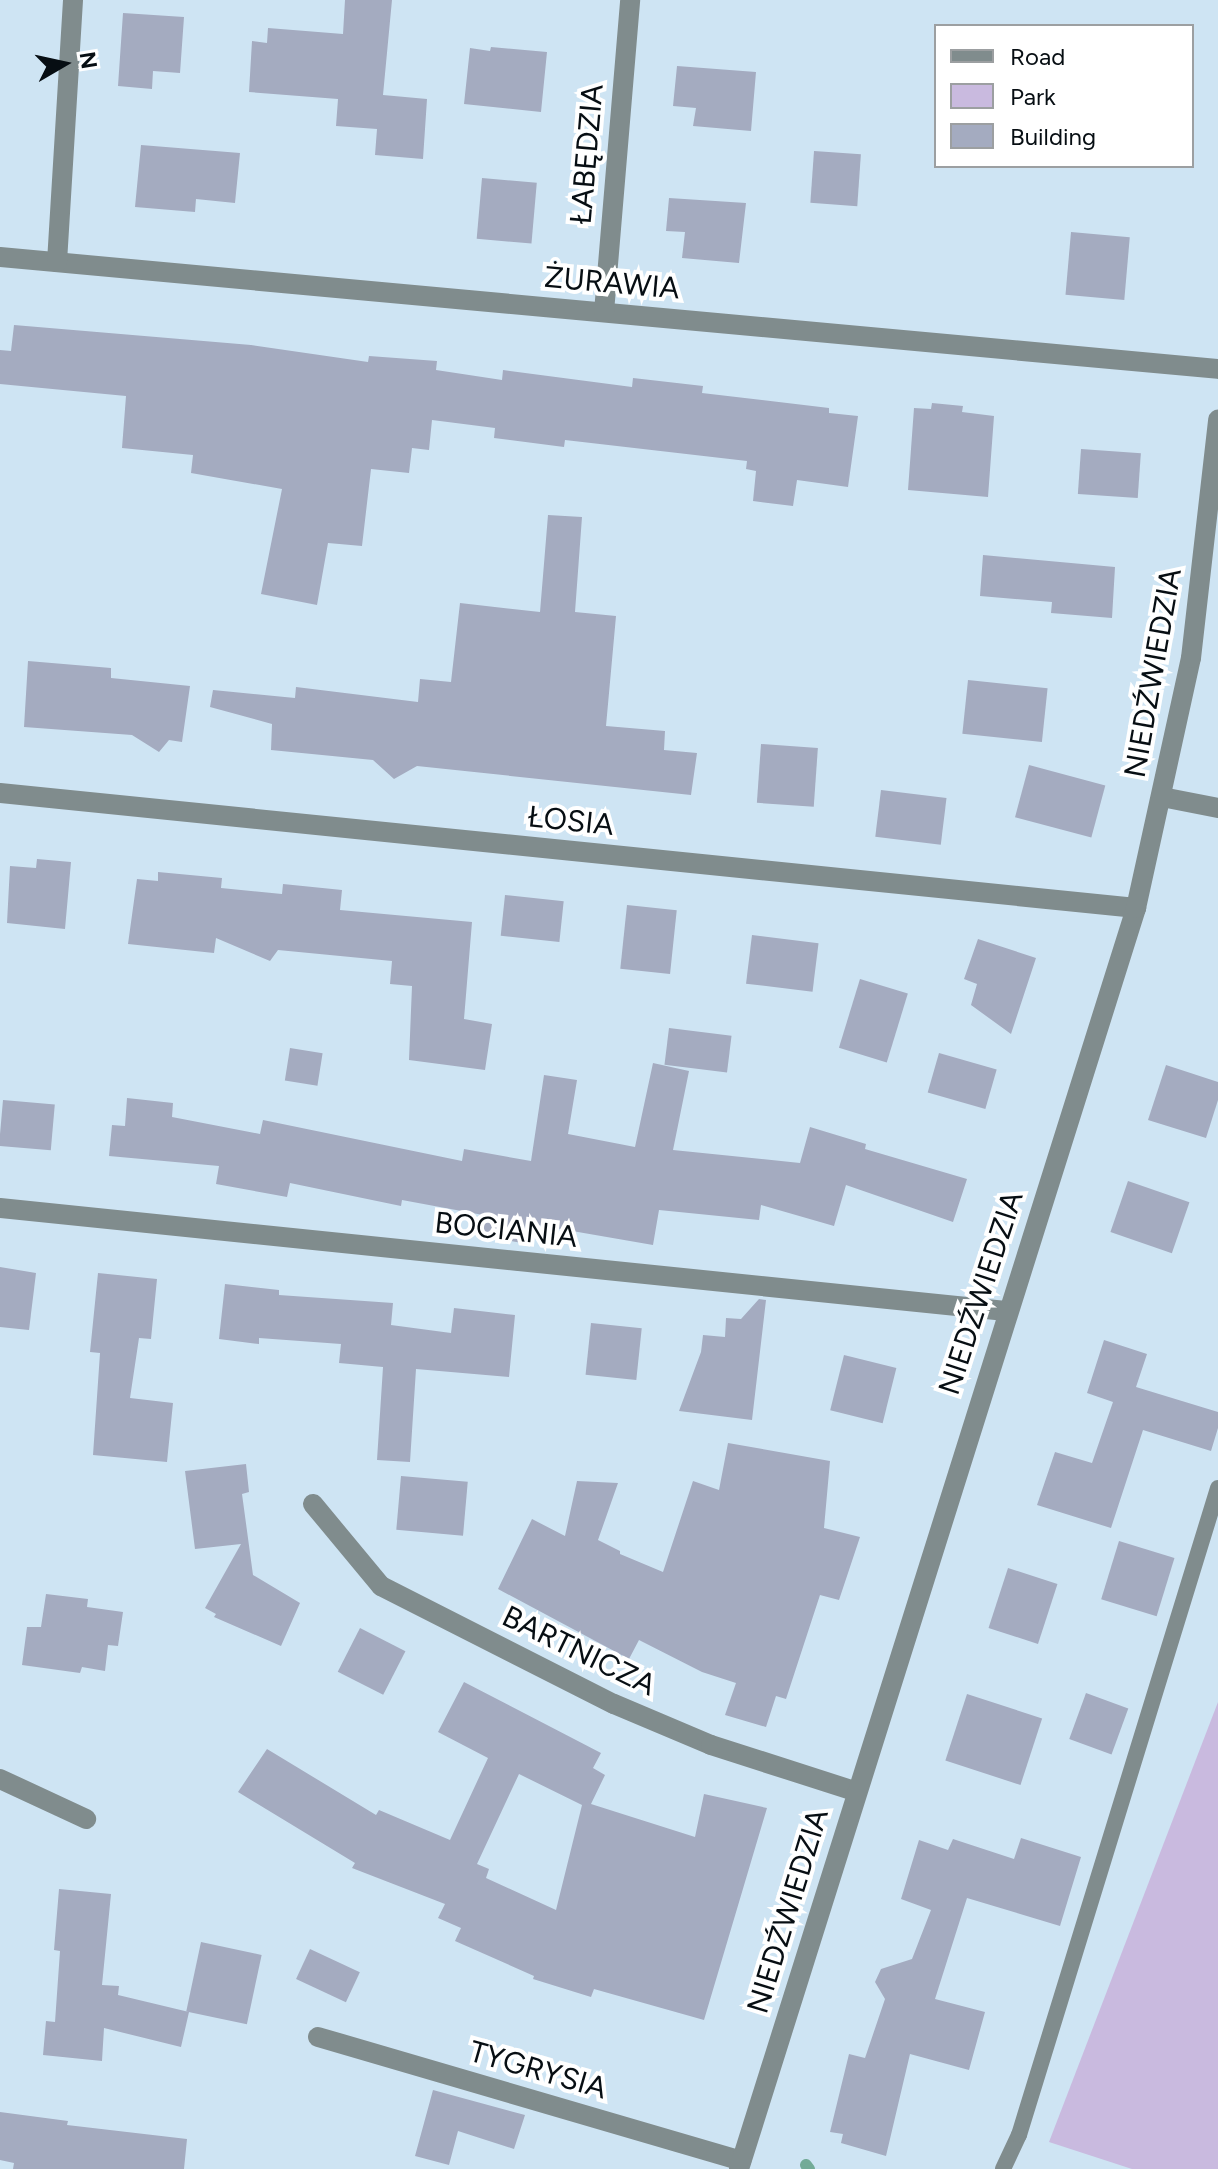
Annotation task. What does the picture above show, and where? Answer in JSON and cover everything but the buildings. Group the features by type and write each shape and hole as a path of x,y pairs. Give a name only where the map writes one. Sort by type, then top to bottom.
{"street":[{"path":"57,262 73,0"},
{"name":"ŁABĘDZIA","path":"604,312 630,0"},
{"name":"ŻURAWIA","path":"0,257 1218,369"},
{"name":"NIEDŹWIEDZIA","path":"740,2165 1006,1311 1136,908 1191,658 1218,420"},
{"name":"ŁOSIA","path":"0,793 1136,908"},
{"path":"1162,797 1218,808"},
{"name":"BOCIANIA","path":"0,1208 1006,1311"},
{"name":"BARTNICZA","path":"313,1504 381,1586 614,1704 711,1745 857,1792"},
{"path":"0,1779 86,1819"},
{"name":"TYGRYSIA","path":"318,2037 740,2165"}],"lane":[{"path":"1003,2169 1019,2135 1218,1488"}],"green space":[{"path":"1218,1702 1218,2169 1132,2169 1049,2142"}],"waterway":[{"path":"806,2165 809,2169"}]}
